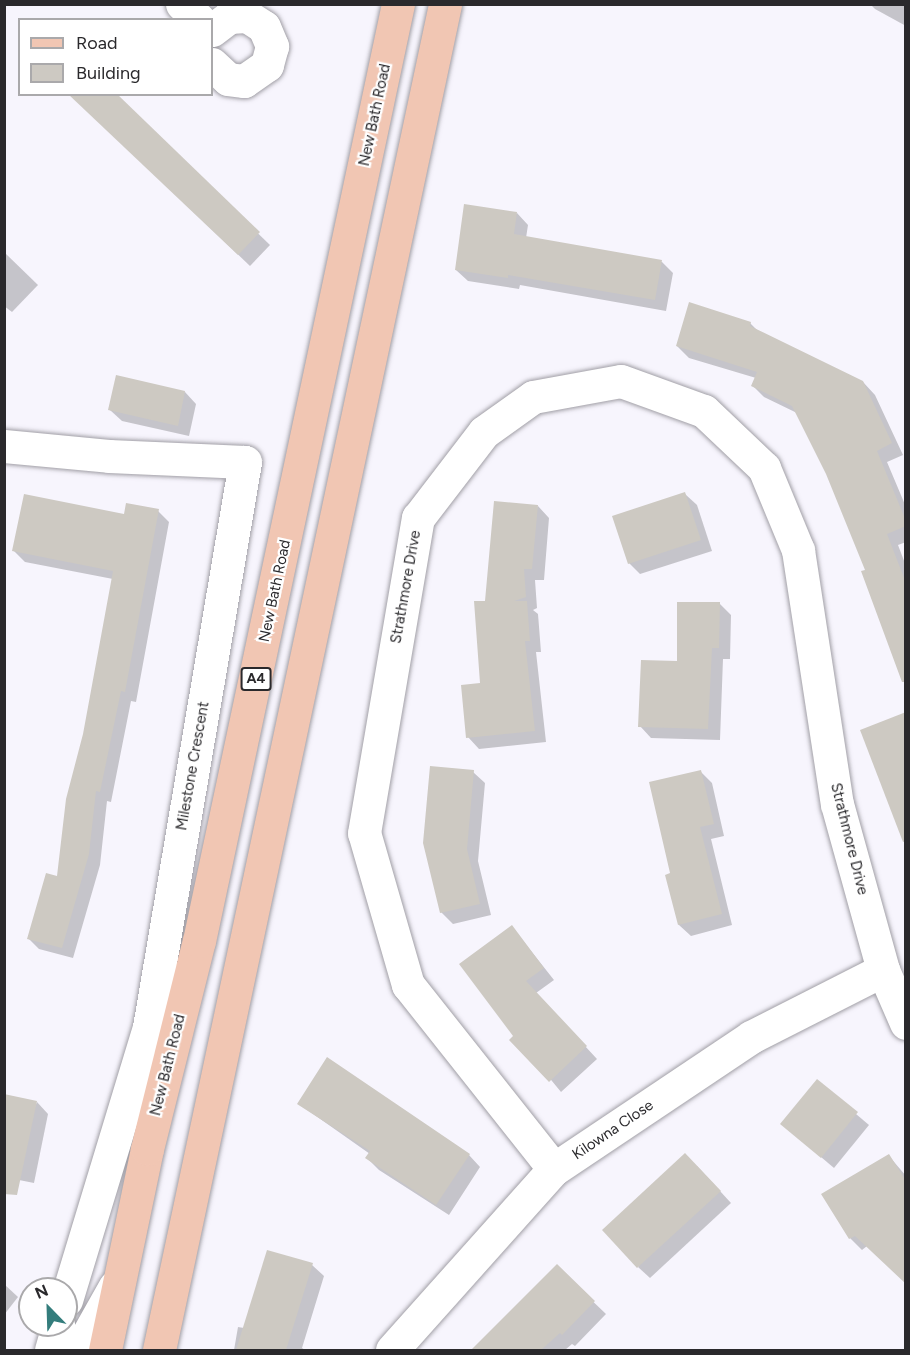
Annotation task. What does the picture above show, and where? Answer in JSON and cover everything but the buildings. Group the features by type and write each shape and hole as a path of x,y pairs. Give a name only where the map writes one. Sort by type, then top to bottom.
{"main road":[{"name":"New Bath Road","path":"105,1350 147,1149 202,929 398,4"},
{"path":"159,1350 445,4"}],"street":[{"path":"182,4 197,18"},
{"path":"213,29 229,17 247,16 264,27 272,45 267,65 244,81 228,79 213,65"},
{"name":"Strathmore Drive","path":"554,1169 408,984 364,833 418,518 484,432 532,397 621,381 704,411 765,468 798,550 837,804 883,970 906,1023"},
{"name":"Milestone Crescent","path":"4,446 109,456 245,462 149,1028 73,1277"},
{"name":"Kilowna Close","path":"392,1350 554,1169 751,1037 883,970"},
{"path":"79,1350 122,1274"}]}
